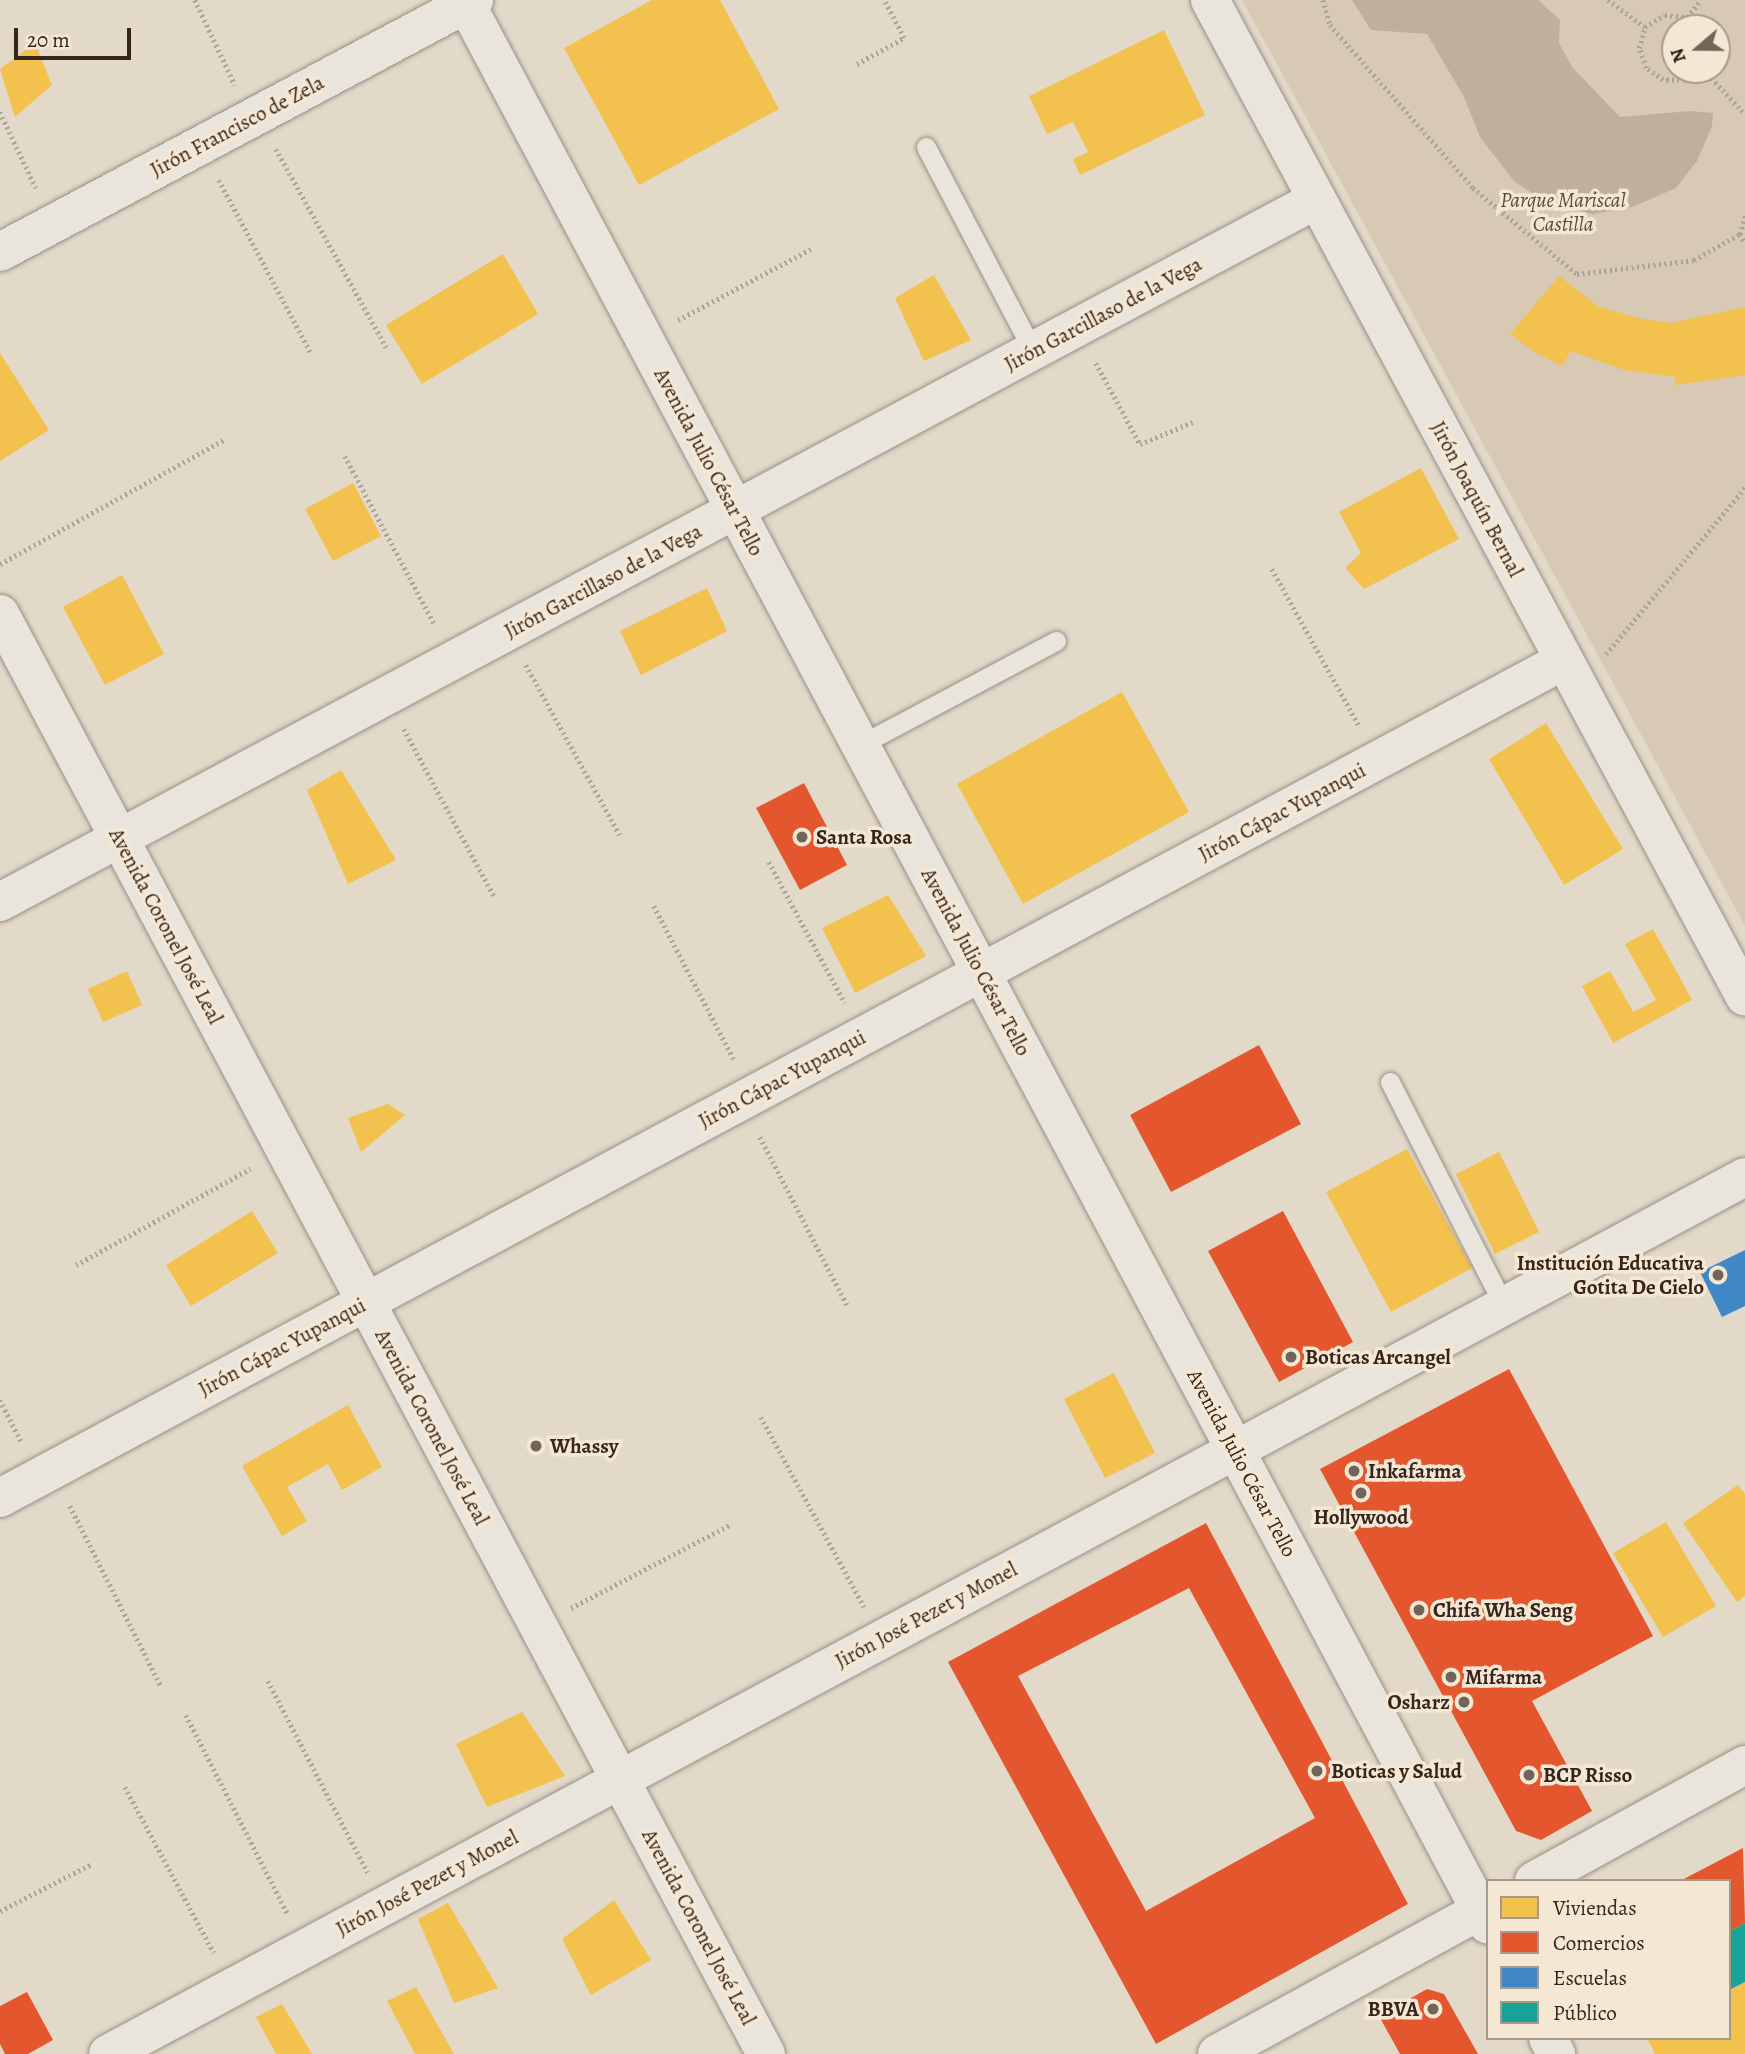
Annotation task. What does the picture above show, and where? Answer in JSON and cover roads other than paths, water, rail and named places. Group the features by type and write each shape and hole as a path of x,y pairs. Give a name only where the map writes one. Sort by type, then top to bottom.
{"street":[{"name":"Jirón Joaquín Bernal","path":"1210,0 1745,997"},
{"name":"Jirón Francisco de Zela","path":"0,252 468,1"},
{"name":"Avenida Julio César Tello","path":"468,1 643,339 1485,1913"},
{"name":"Jirón Garcillaso de la Vega","path":"0,902 1317,200"},
{"name":"Avenida Coronel José Leal","path":"0,614 766,2054"},
{"name":"Jirón Cápac Yupanqui","path":"0,1498 1379,760 1571,674"},
{"name":"Jirón José Pezet y Monel","path":"108,2054 1745,1177"},
{"path":"1538,1879 1745,1765"},
{"path":"1217,2054 1485,1913"}],"lane":[{"path":"926,147 1032,351"},
{"path":"860,745 1056,641"},
{"path":"1390,1082 1504,1306"}],"place":[{"name":"Santa Rosa","path":"802,837"},
{"name":"Institución Educativa Gotita De Cielo","path":"1718,1275"},
{"name":"Boticas Arcangel","path":"1291,1357"},
{"name":"Whassy","path":"536,1446"},
{"name":"Inkafarma","path":"1354,1471"},
{"name":"Hollywood","path":"1361,1493"},
{"name":"Chifa Wha Seng","path":"1419,1610"},
{"name":"Mifarma","path":"1451,1677"},
{"name":"Osharz","path":"1464,1702"},
{"name":"Boticas y Salud","path":"1317,1771"},
{"name":"BCP Risso","path":"1529,1775"},
{"name":"BBVA","path":"1433,2009"}],"park label":[{"name":"Parque Mariscal Castilla","path":"1563,212"}]}
